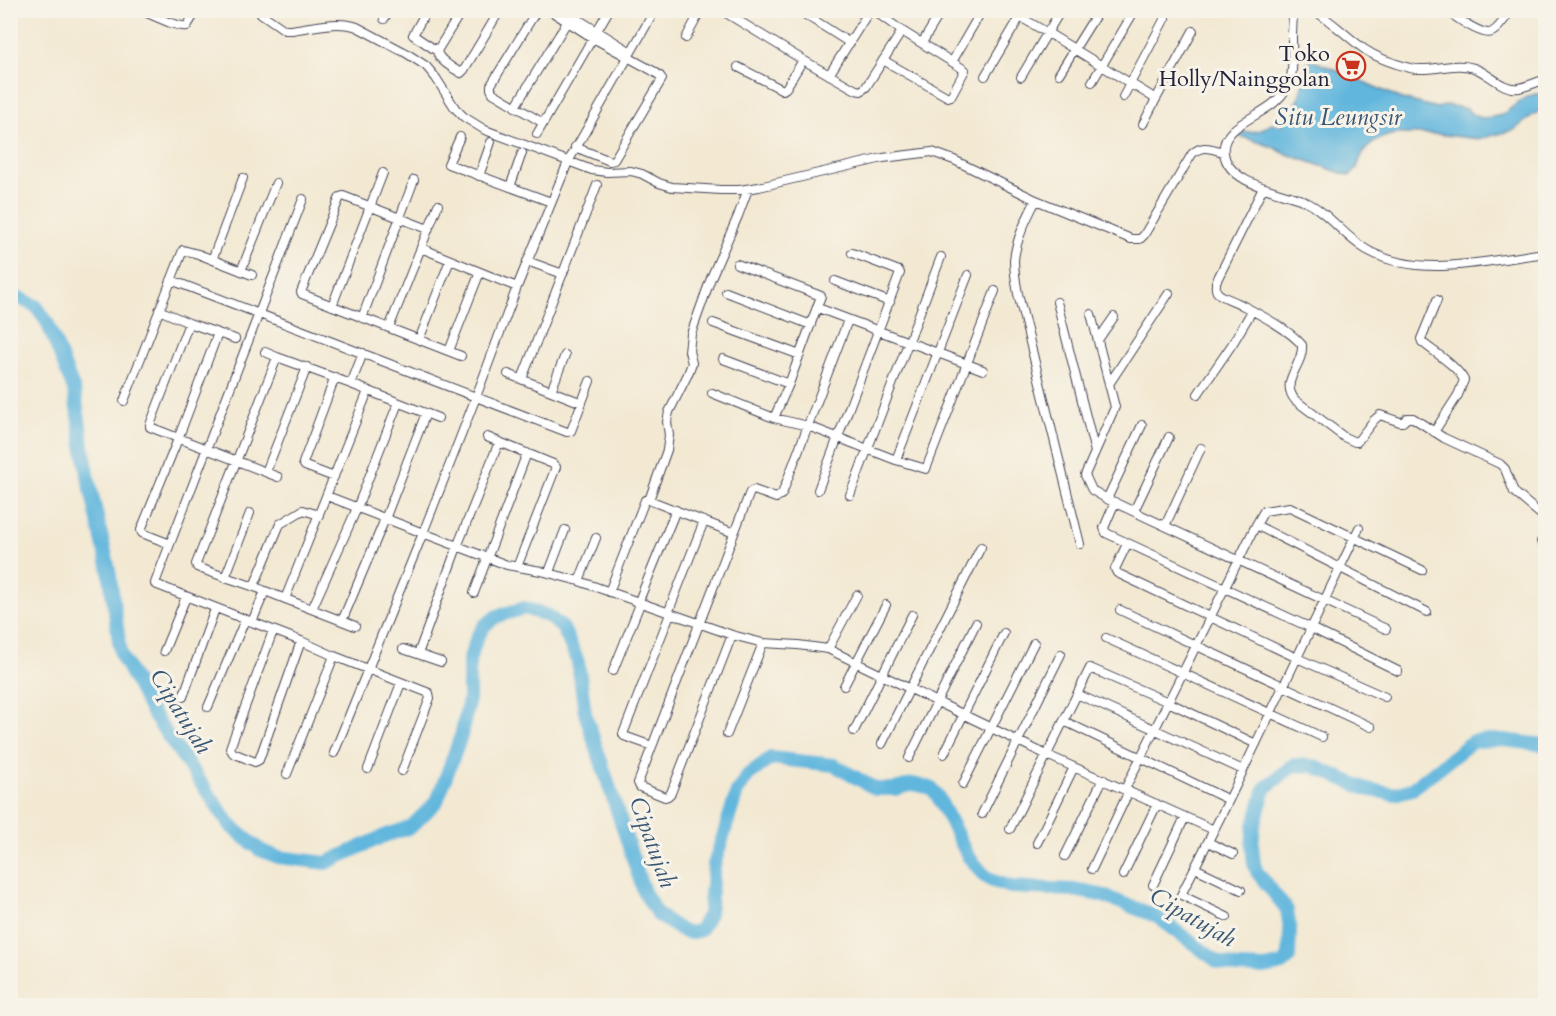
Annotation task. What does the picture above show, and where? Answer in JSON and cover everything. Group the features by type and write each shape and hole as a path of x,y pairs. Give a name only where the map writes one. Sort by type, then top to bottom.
{"street":[{"path":"139,10 184,27 188,26 198,10"},
{"path":"256,10 285,30 338,24 357,27 406,52 426,66 455,108 464,117 485,130 592,170 631,171 672,188 748,189 883,158 932,152 954,160 1036,200 1136,240 1144,235 1192,154 1205,147 1224,152"},
{"path":"427,10 413,35 437,51"},
{"path":"462,10 437,51 440,59 459,72 463,72 500,10"},
{"path":"537,10 491,85 491,89 493,93 543,123"},
{"path":"549,10 567,22 595,34"},
{"path":"563,10 595,34 660,76 662,80 614,160 610,161 575,147"},
{"path":"537,134 609,10"},
{"path":"334,753 423,533 567,162 655,10"},
{"path":"686,38 701,10"},
{"path":"721,10 803,60 861,91 866,87 902,31"},
{"path":"798,10 850,43"},
{"path":"856,10 870,12 965,70 951,96 948,97 883,60"},
{"path":"922,43 942,10"},
{"path":"952,62 982,10"},
{"path":"1008,10 1022,14 1048,33 1156,99"},
{"path":"1022,77 1062,10"},
{"path":"1059,75 1099,10"},
{"path":"1092,82 1135,10"},
{"path":"1293,10 1293,68 1287,88 1276,102 1231,131 1224,145 1226,160 1238,174 1263,188 1310,203 1357,244 1379,256 1398,262 1439,267 1542,253 1545,244"},
{"path":"1312,10 1365,50 1411,68 1419,70 1458,66 1474,68 1512,88 1545,80"},
{"path":"1446,10 1486,34 1496,30 1510,10"},
{"path":"829,75 870,12"},
{"path":"985,76 1022,14"},
{"path":"1123,97 1165,18"},
{"path":"515,107 567,22"},
{"path":"1143,124 1193,32"},
{"path":"738,67 783,90 803,60"},
{"path":"460,137 448,164 551,202"},
{"path":"479,176 491,142"},
{"path":"510,187 522,153"},
{"path":"332,306 383,173"},
{"path":"212,260 243,178"},
{"path":"362,318 414,180"},
{"path":"242,271 276,183"},
{"path":"522,379 597,185"},
{"path":"1263,188 1216,282 1217,291 1291,335 1302,345 1301,354 1289,385 1290,394 1295,400 1353,442 1357,442 1380,415 1400,422 1413,418 1444,438 1500,464 1505,469 1514,492 1545,519"},
{"path":"649,500 667,450 669,412 692,363 689,351 691,334 711,278 748,189"},
{"path":"428,229 343,196 339,198 302,294 461,356"},
{"path":"303,199 154,583 426,692 430,696 402,771"},
{"path":"1036,200 1022,229 1017,246 1014,259 1015,276 1080,544"},
{"path":"389,328 438,205"},
{"path":"421,248 517,286"},
{"path":"124,401 183,250 252,275"},
{"path":"818,490 900,272 852,253"},
{"path":"850,495 941,257"},
{"path":"419,340 450,260"},
{"path":"527,261 563,274"},
{"path":"737,264 822,297 774,418"},
{"path":"449,351 480,272"},
{"path":"896,460 968,275"},
{"path":"171,280 567,432 571,431 590,381"},
{"path":"835,281 890,302"},
{"path":"712,393 774,418 808,426 923,470 927,469 995,291"},
{"path":"726,292 811,326"},
{"path":"1109,384 1169,293"},
{"path":"1434,432 1458,395 1464,380 1448,362 1422,342 1421,339 1437,300"},
{"path":"1057,303 1095,452"},
{"path":"818,309 983,370"},
{"path":"159,310 235,339"},
{"path":"1198,394 1252,311"},
{"path":"1091,314 1114,410 1086,473 1092,490 1111,501 1386,629"},
{"path":"1098,340 1114,317"},
{"path":"732,635 671,793 665,797 640,787 638,784 652,746 751,491 776,498 781,496 848,320"},
{"path":"189,323 150,424 152,428 278,477"},
{"path":"713,323 800,355"},
{"path":"170,544 141,530 218,333"},
{"path":"265,352 438,418"},
{"path":"351,384 363,353"},
{"path":"551,391 565,355"},
{"path":"196,567 277,357"},
{"path":"723,360 789,384"},
{"path":"266,472 307,367"},
{"path":"508,374 582,403"},
{"path":"334,477 305,466 303,463 335,377"},
{"path":"285,599 368,391"},
{"path":"312,609 357,508 398,403"},
{"path":"342,621 426,413"},
{"path":"1142,425 1111,501 1104,528 1106,534 1311,628 1398,671"},
{"path":"487,437 556,466 517,567"},
{"path":"1134,511 1169,437"},
{"path":"418,654 499,442"},
{"path":"1166,526 1201,447"},
{"path":"474,593 527,453"},
{"path":"327,496 507,566 549,572 579,581 732,635 763,643 828,650 1047,755 1214,830"},
{"path":"609,592 644,501 649,500 734,533"},
{"path":"1092,868 1140,758 1264,511 1290,507 1422,570"},
{"path":"254,586 281,523 302,510 319,515"},
{"path":"613,671 676,510"},
{"path":"225,578 250,513"},
{"path":"652,746 623,734 704,521"},
{"path":"1256,525 1427,612"},
{"path":"1227,917 1181,895 1359,528"},
{"path":"549,572 565,530"},
{"path":"579,581 596,538"},
{"path":"1127,544 1115,569 1117,573 1385,697"},
{"path":"882,744 981,547"},
{"path":"186,563 254,586 355,626"},
{"path":"208,707 265,591"},
{"path":"828,650 857,595"},
{"path":"164,651 186,597"},
{"path":"844,686 886,605"},
{"path":"183,697 215,609"},
{"path":"1120,610 1371,727"},
{"path":"854,731 912,615"},
{"path":"909,758 976,623"},
{"path":"273,631 230,750 232,753 255,762 259,760 301,641"},
{"path":"944,754 1004,633"},
{"path":"1106,638 1322,738"},
{"path":"727,734 763,643"},
{"path":"963,784 1034,643"},
{"path":"403,649 441,662"},
{"path":"982,814 1061,654"},
{"path":"287,774 334,656"},
{"path":"1010,829 1091,667 1256,744"},
{"path":"368,769 401,682"},
{"path":"1077,694 1243,770"},
{"path":"1064,721 1229,800"},
{"path":"1037,843 1074,767"},
{"path":"1065,856 1103,779"},
{"path":"1123,874 1157,804"},
{"path":"1152,885 1185,817"},
{"path":"1208,842 1233,854"},
{"path":"1195,868 1241,890"}],"water":[{"name":"Situ Leungsir","path":"1311,60 1402,99 1437,108 1447,105 1467,109 1473,115 1482,118 1502,115 1526,97 1535,94 1545,93 1545,107 1514,130 1479,139 1437,134 1394,134 1384,137 1366,149 1356,170 1351,175 1347,175 1237,135 1255,132 1272,123 1283,124 1298,101 1305,65"}],"waterway":[{"name":"Cipatujah","path":"10,299 19,298 36,306 47,322 74,390 89,481 109,570 121,655 152,713 231,826 260,850 278,857 326,863 384,836 411,827 437,801 461,736 469,699 469,661 477,637 485,625 497,616 525,608 548,616 563,628 578,662 585,713 644,892 658,915 682,931 691,933 700,930 709,914 714,865 737,792 748,775 771,758 834,765 876,789 895,789 913,784 931,788 937,795 968,856 985,876 993,881 1011,887 1073,890 1101,895 1156,916 1218,962 1237,967 1265,968 1283,964 1289,957 1290,929 1287,910 1257,872 1254,864 1252,845 1254,826 1265,788 1294,765 1313,766 1366,789 1394,794 1412,789 1473,741 1503,740 1546,745"}],"place":[{"name":"Toko Holly/Nainggolan","path":"1351,66"}]}
